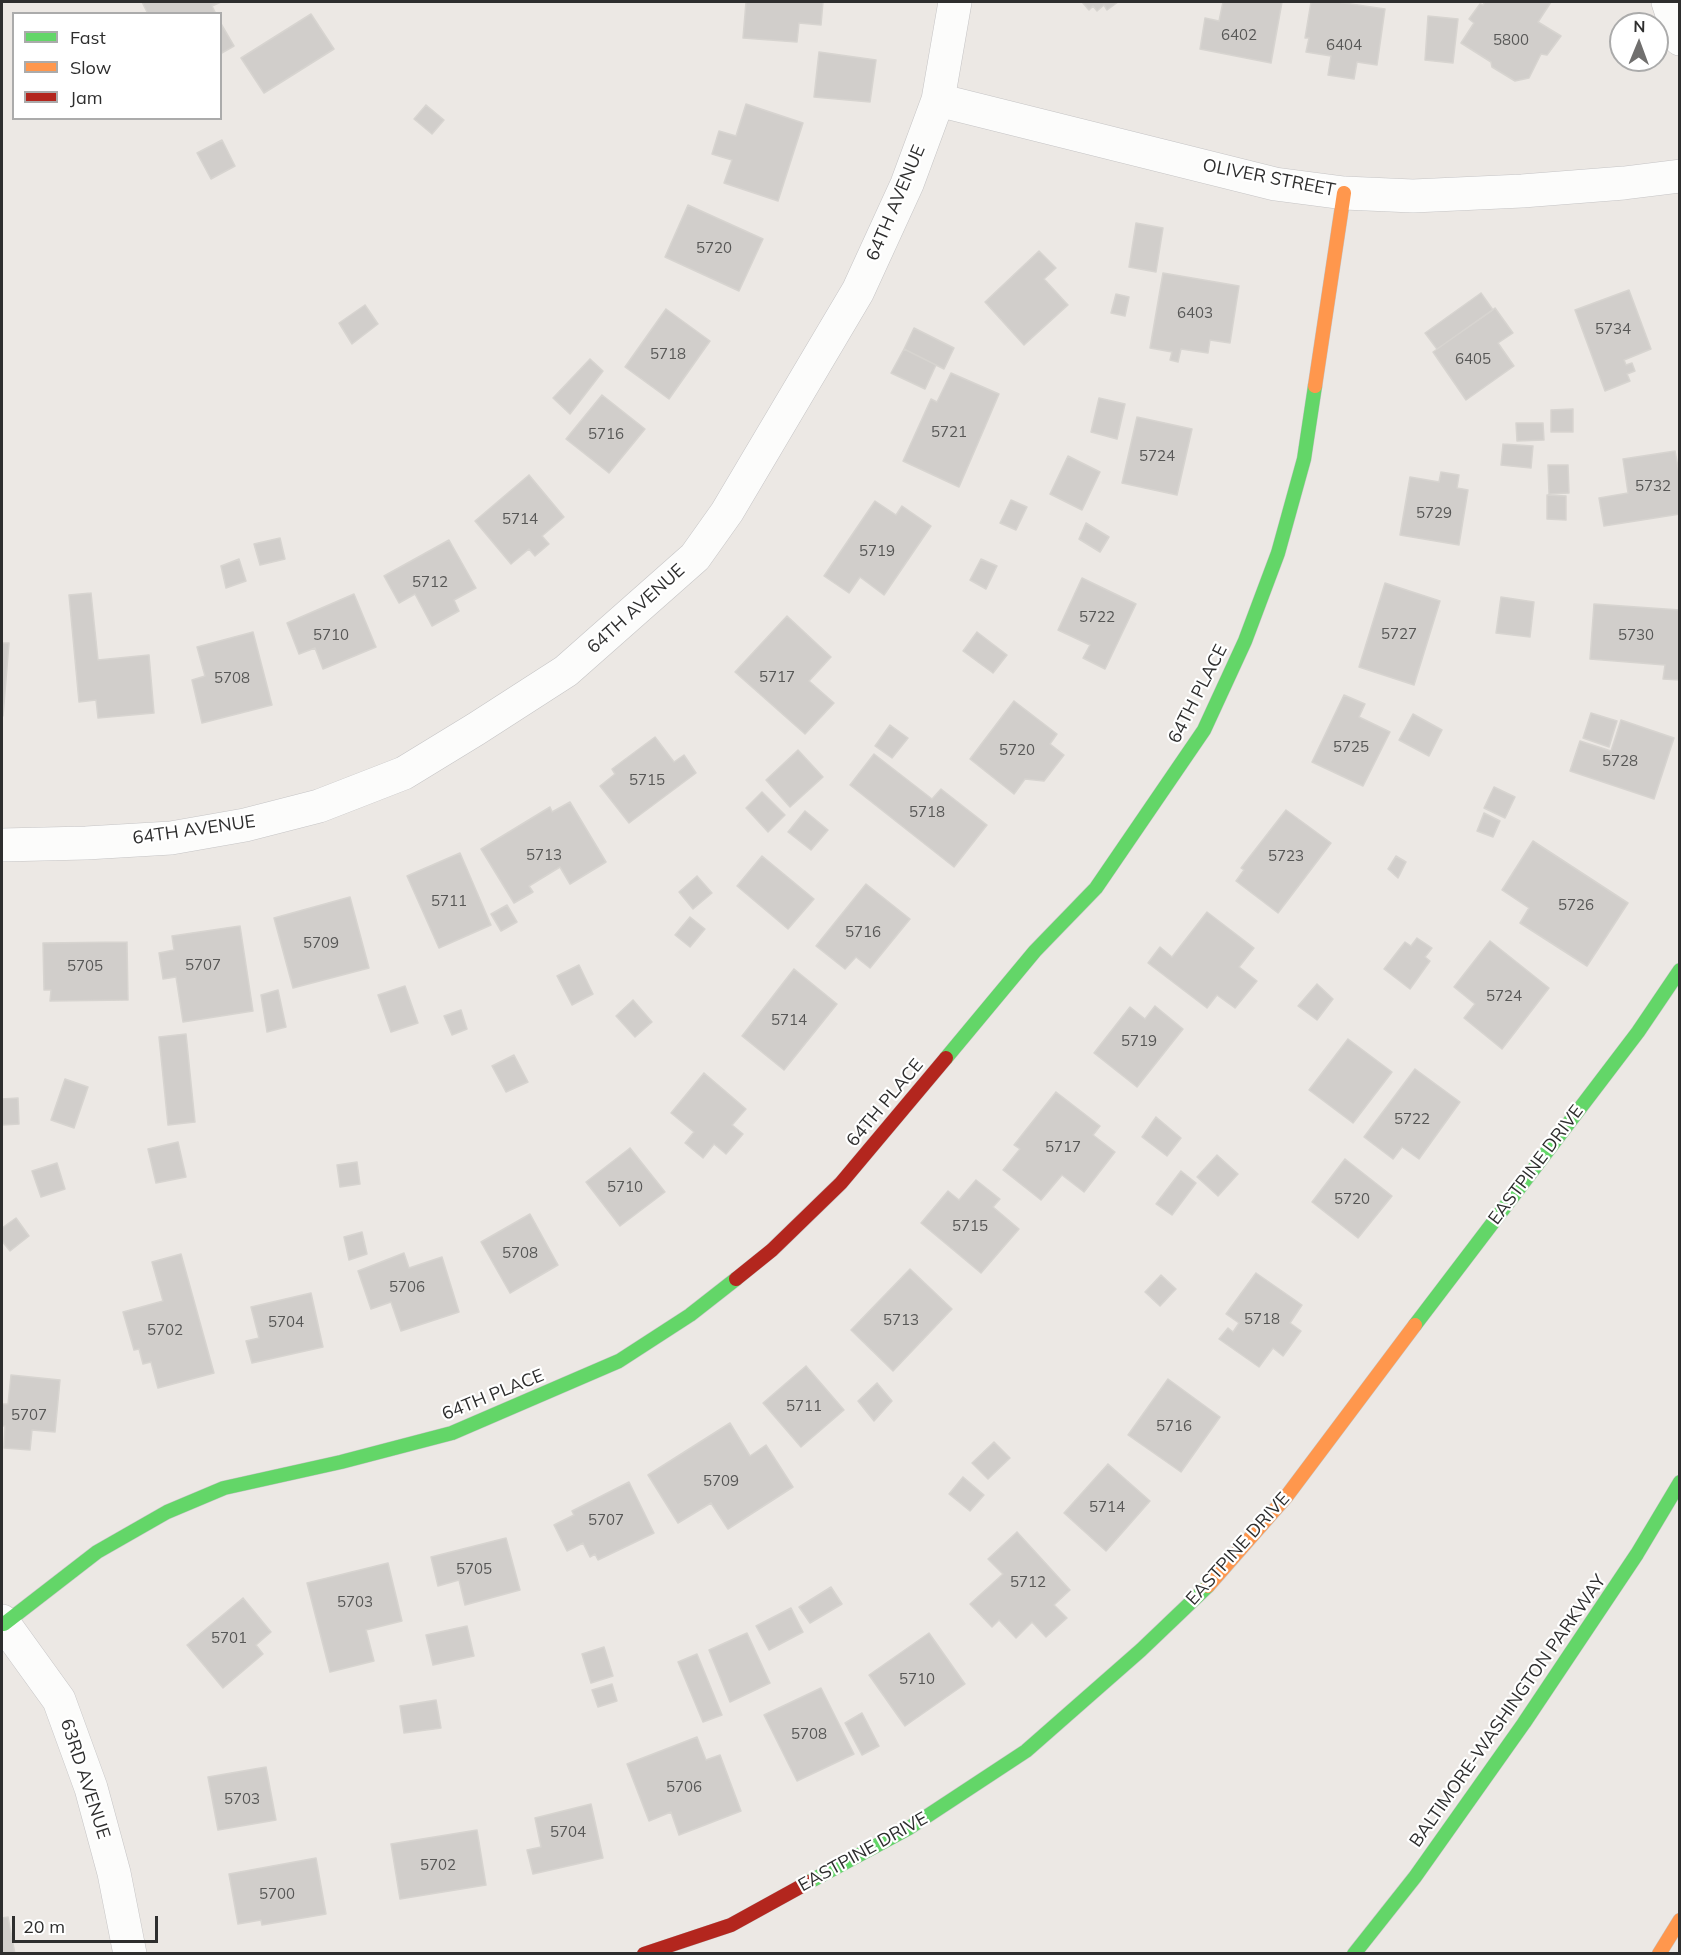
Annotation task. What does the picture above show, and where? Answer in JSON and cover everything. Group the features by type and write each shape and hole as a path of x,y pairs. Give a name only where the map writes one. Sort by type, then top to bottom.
{"main road":[{"name":"64TH PLACE","path":"3,1622 97,1552 167,1512 224,1488 341,1462 452,1433 619,1361 690,1315 763,1257 842,1183 1035,951 1096,888 1204,730 1245,641 1278,553 1304,459 1344,193"},
{"name":"EASTPINE DRIVE","path":"644,1953 731,1925 909,1828 1026,1751 1204,1590 1286,1497 1638,1032 1680,970"},
{"name":"BALTIMORE-WASHINGTON PARKWAY","path":"1354,1953 1416,1877 1524,1723 1637,1554 1680,1482"},
{"path":"1659,1953 1680,1920"}],"street":[{"name":"64TH AVENUE","path":"2,845 171,838 245,825 319,806 404,773 566,671 694,557 727,512 858,291 907,184 938,100 955,2"},
{"path":"1668,2 1680,39"},
{"name":"OLIVER STREET","path":"938,100 1275,184 1344,193 1413,196 1522,191 1680,176"},
{"name":"63RD AVENUE","path":"3,1622 59,1700 91,1788 114,1873 130,1953"}],"building":[{"path":"142,2 221,2 212,6 215,12 147,12"},
{"path":"746,2 823,2 821,25 799,23 797,42 743,38"},
{"path":"1082,2 1118,2 1107,10 1104,5 1097,11 1093,6 1089,10"},
{"path":"1223,2 1282,2 1271,63 1200,49 1205,18 1219,21"},
{"path":"1311,2 1337,2 1385,9 1377,65 1357,62 1354,79 1328,75 1331,56 1306,52 1309,38 1305,38"},
{"path":"1485,2 1551,2 1538,22 1561,36 1547,55 1541,54 1529,78 1515,81 1461,43 1474,23 1469,19 1480,4 1483,5"},
{"path":"311,14 334,49 264,93 241,58"},
{"path":"1428,16 1458,19 1453,63 1425,60"},
{"path":"222,25 234,46 222,53"},
{"path":"819,52 876,60 870,102 814,97"},
{"path":"746,104 803,123 778,201 724,183 732,160 712,154 719,131 736,136"},
{"path":"426,105 444,120 432,134 414,119"},
{"path":"222,140 235,166 211,179 197,153"},
{"path":"688,205 763,239 739,291 665,257"},
{"path":"1136,223 1163,228 1156,272 1129,267"},
{"path":"1039,251 1056,268 1044,279 1068,305 1024,345 985,302"},
{"path":"1163,273 1239,286 1230,343 1210,340 1208,353 1181,349 1178,362 1170,360 1172,352 1150,348"},
{"path":"1629,290 1651,349 1624,360 1626,365 1632,363 1635,371 1627,374 1630,381 1605,391 1575,310"},
{"path":"1481,293 1493,310 1437,349 1425,333"},
{"path":"1116,294 1129,297 1125,316 1111,313"},
{"path":"365,305 378,324 352,344 339,323"},
{"path":"1495,308 1513,333 1498,343 1514,366 1466,400 1433,352"},
{"path":"666,309 710,341 669,399 625,367"},
{"path":"914,328 954,348 944,369 904,349"},
{"path":"904,349 936,365 925,389 891,373"},
{"path":"590,359 603,371 570,414 553,398"},
{"path":"951,373 999,394 959,487 903,461 931,399 937,402"},
{"path":"602,395 645,429 609,473 566,439"},
{"path":"1099,398 1125,404 1117,439 1091,432"},
{"path":"1573,409 1573,432 1551,432 1551,410"},
{"path":"1137,417 1192,429 1177,495 1122,483"},
{"path":"1516,423 1543,423 1544,440 1517,441"},
{"path":"1503,444 1533,446 1531,468 1501,465"},
{"path":"1675,451 1680,478 1680,514 1604,526 1599,498 1628,493 1623,459"},
{"path":"1068,456 1100,472 1082,510 1050,494"},
{"path":"1548,465 1568,465 1569,493 1549,494"},
{"path":"1441,472 1459,475 1457,488 1468,490 1459,545 1400,535 1410,477 1439,482"},
{"path":"529,475 564,517 542,536 549,544 535,556 529,549 511,564 475,521"},
{"path":"1547,495 1566,496 1566,520 1547,519"},
{"path":"1011,500 1027,507 1016,530 1000,523"},
{"path":"875,501 896,515 902,506 931,526 884,595 860,577 849,593 824,576"},
{"path":"1086,523 1109,537 1100,552 1079,539"},
{"path":"280,538 285,559 260,565 254,544"},
{"path":"449,540 476,588 454,600 459,611 432,626 415,594 399,603 384,576"},
{"path":"239,559 246,581 226,588 221,566"},
{"path":"981,559 997,566 986,589 970,580"},
{"path":"1082,578 1136,604 1105,669 1083,658 1090,645 1058,630"},
{"path":"1385,583 1440,601 1414,685 1359,667"},
{"path":"91,593 98,660 149,655 154,713 98,718 96,700 79,702 69,595"},
{"path":"354,594 376,647 323,669 315,648 299,654 287,623"},
{"path":"1501,597 1534,602 1530,637 1496,633"},
{"path":"1594,604 1680,610 1680,680 1663,679 1665,665 1590,659"},
{"path":"787,616 831,657 809,681 834,703 805,734 735,672"},
{"path":"253,632 272,705 202,723 192,680 205,676 197,647"},
{"path":"977,632 1007,655 993,673 963,651"},
{"path":"2,643 9,643 3,716 2,716"},
{"path":"1344,695 1365,704 1359,717 1390,732 1363,786 1312,762"},
{"path":"1014,701 1057,734 1050,744 1064,755 1044,781 1025,779 1014,794 970,759"},
{"path":"1591,713 1617,721 1609,747 1583,738"},
{"path":"1413,714 1442,730 1429,756 1399,740"},
{"path":"1621,720 1674,738 1654,799 1570,771 1580,741 1611,751"},
{"path":"890,725 908,738 892,758 875,746"},
{"path":"655,737 674,762 684,755 696,773 629,823 600,786 615,774 612,769"},
{"path":"798,750 823,777 790,807 766,780"},
{"path":"874,754 932,799 941,789 987,825 954,867 850,785"},
{"path":"1494,787 1515,797 1505,818 1484,808"},
{"path":"762,792 785,815 768,832 746,808"},
{"path":"570,802 606,862 570,884 560,867 529,886 533,892 514,903 481,849 550,807 552,812"},
{"path":"1286,810 1331,843 1278,913 1236,881 1244,870 1241,868"},
{"path":"805,811 828,830 811,850 788,832"},
{"path":"1484,813 1500,821 1493,837 1477,831"},
{"path":"1533,841 1628,903 1587,966 1520,923 1529,908 1502,890"},
{"path":"460,853 491,925 439,948 407,876"},
{"path":"762,856 814,899 788,929 737,886"},
{"path":"1396,856 1406,862 1398,878 1388,869"},
{"path":"697,876 712,893 693,909 679,892"},
{"path":"866,884 910,919 870,968 856,957 845,969 816,946"},
{"path":"350,897 369,968 293,988 274,918"},
{"path":"507,905 517,922 501,931 491,914"},
{"path":"1207,912 1254,948 1239,967 1257,981 1235,1008 1217,995 1207,1008 1148,963 1160,947 1172,957"},
{"path":"690,917 705,929 690,947 675,935"},
{"path":"240,926 253,1011 183,1022 176,977 163,979 159,953 174,950 172,936"},
{"path":"1417,938 1432,948 1425,957 1430,961 1410,989 1384,969 1405,942 1411,946"},
{"path":"1490,941 1549,988 1502,1049 1464,1018 1475,1004 1454,987"},
{"path":"127,942 128,1000 50,1001 51,990 44,990 43,943"},
{"path":"579,965 593,994 572,1005 557,976"},
{"path":"794,969 837,1004 784,1070 742,1036"},
{"path":"1317,984 1333,999 1317,1020 1298,1006"},
{"path":"405,986 418,1023 391,1032 378,995"},
{"path":"278,990 286,1027 267,1032 261,995"},
{"path":"633,1000 652,1022 635,1037 616,1016"},
{"path":"1155,1006 1183,1029 1137,1087 1094,1053 1130,1007 1145,1019"},
{"path":"461,1010 467,1029 452,1035 444,1016"},
{"path":"186,1034 195,1122 168,1125 159,1037"},
{"path":"1348,1039 1392,1072 1353,1123 1309,1090"},
{"path":"514,1055 528,1082 506,1092 492,1066"},
{"path":"1415,1069 1460,1102 1419,1159 1402,1147 1393,1159 1364,1137"},
{"path":"704,1073 746,1109 732,1125 743,1134 726,1154 714,1144 703,1158 685,1143 694,1132 671,1113"},
{"path":"65,1079 88,1087 74,1128 51,1120"},
{"path":"1056,1092 1100,1126 1093,1135 1115,1152 1084,1192 1062,1175 1041,1200 1003,1170 1020,1149 1014,1145"},
{"path":"18,1098 19,1124 2,1125 2,1099"},
{"path":"1156,1117 1181,1138 1167,1156 1142,1137"},
{"path":"178,1142 186,1177 156,1183 148,1149"},
{"path":"630,1148 665,1192 620,1226 586,1182"},
{"path":"1217,1155 1238,1174 1218,1196 1197,1177"},
{"path":"1345,1159 1392,1196 1358,1238 1312,1202"},
{"path":"357,1162 360,1184 340,1187 337,1165"},
{"path":"57,1163 65,1189 41,1197 32,1171"},
{"path":"1181,1171 1196,1183 1172,1215 1156,1204"},
{"path":"976,1180 1000,1199 993,1207 1019,1229 981,1273 921,1223 948,1191 959,1200"},
{"path":"530,1214 558,1265 510,1293 481,1242"},
{"path":"16,1218 29,1236 10,1251 2,1241 2,1228"},
{"path":"362,1232 367,1254 349,1260 344,1237"},
{"path":"404,1253 409,1268 442,1257 459,1312 401,1331 391,1302 371,1309 358,1271"},
{"path":"181,1254 214,1373 158,1388 151,1362 143,1364 139,1349 134,1350 123,1312 163,1301 152,1262"},
{"path":"910,1269 952,1309 893,1371 851,1330"},
{"path":"1256,1273 1302,1305 1290,1323 1301,1331 1283,1356 1273,1348 1259,1367 1219,1339 1228,1328 1233,1332 1239,1323 1226,1314"},
{"path":"1161,1275 1176,1289 1160,1306 1145,1292"},
{"path":"311,1293 323,1347 252,1363 246,1341 259,1338 251,1307"},
{"path":"806,1366 844,1410 801,1447 763,1403"},
{"path":"11,1375 60,1380 55,1432 32,1430 30,1450 4,1448 5,1426 2,1426 2,1404 8,1404"},
{"path":"1168,1379 1220,1417 1181,1472 1128,1435"},
{"path":"877,1383 892,1401 874,1421 858,1401"},
{"path":"730,1423 750,1456 766,1445 793,1487 728,1529 711,1503 678,1523 648,1475"},
{"path":"994,1442 1010,1458 988,1479 972,1463"},
{"path":"1108,1464 1150,1501 1106,1551 1064,1513"},
{"path":"963,1477 984,1495 970,1511 949,1494"},
{"path":"629,1482 654,1533 598,1560 595,1554 590,1557 583,1543 567,1551 554,1525 574,1515 572,1511"},
{"path":"1017,1532 1070,1590 1054,1605 1067,1618 1046,1637 1032,1622 1016,1638 999,1620 992,1627 970,1604 1003,1574 988,1559"},
{"path":"506,1538 520,1590 465,1605 459,1580 438,1586 431,1557"},
{"path":"388,1563 402,1621 366,1630 374,1661 330,1672 307,1583"},
{"path":"831,1587 842,1604 810,1623 799,1607"},
{"path":"243,1598 271,1632 256,1645 263,1654 223,1688 187,1645"},
{"path":"791,1608 803,1632 769,1650 756,1626"},
{"path":"467,1626 474,1656 433,1665 426,1635"},
{"path":"747,1633 770,1683 730,1702 709,1650"},
{"path":"929,1633 965,1684 905,1726 869,1675"},
{"path":"604,1647 613,1676 591,1683 582,1654"},
{"path":"697,1654 722,1715 703,1722 678,1662"},
{"path":"612,1684 617,1701 598,1707 592,1690"},
{"path":"821,1688 854,1754 797,1781 764,1715"},
{"path":"436,1700 441,1728 404,1733 400,1706"},
{"path":"862,1713 879,1746 862,1755 845,1723"},
{"path":"697,1737 706,1760 720,1755 741,1811 679,1835 671,1812 649,1821 627,1764"},
{"path":"266,1767 276,1820 218,1830 208,1777"},
{"path":"591,1804 603,1858 533,1874 527,1850 541,1847 535,1818"},
{"path":"477,1830 486,1885 400,1899 391,1844"},
{"path":"316,1858 326,1914 262,1925 261,1920 238,1924 229,1874"},
{"path":"8,1917 15,1954 2,1954 2,1918"}],"traffic: fast":[{"path":"946,1058 1035,951 1096,888 1204,730 1245,641 1278,553 1304,459 1315,386"},
{"path":"1415,1325 1638,1032 1680,970"},
{"path":"4,1624 97,1552 167,1512 224,1488 341,1462 452,1433 619,1361 690,1315 736,1279"},
{"path":"1354,1954 1415,1877 1524,1723 1637,1554 1680,1482"},
{"path":"809,1882 909,1828 1026,1751 1141,1650 1208,1586"}],"traffic: slow":[{"path":"1315,386 1344,193"},
{"path":"1208,1586 1286,1497 1415,1325"},
{"path":"1659,1954 1680,1920"}],"traffic: jam":[{"path":"736,1279 772,1250 841,1183 946,1058"},
{"path":"644,1954 731,1925 809,1882"}]}
